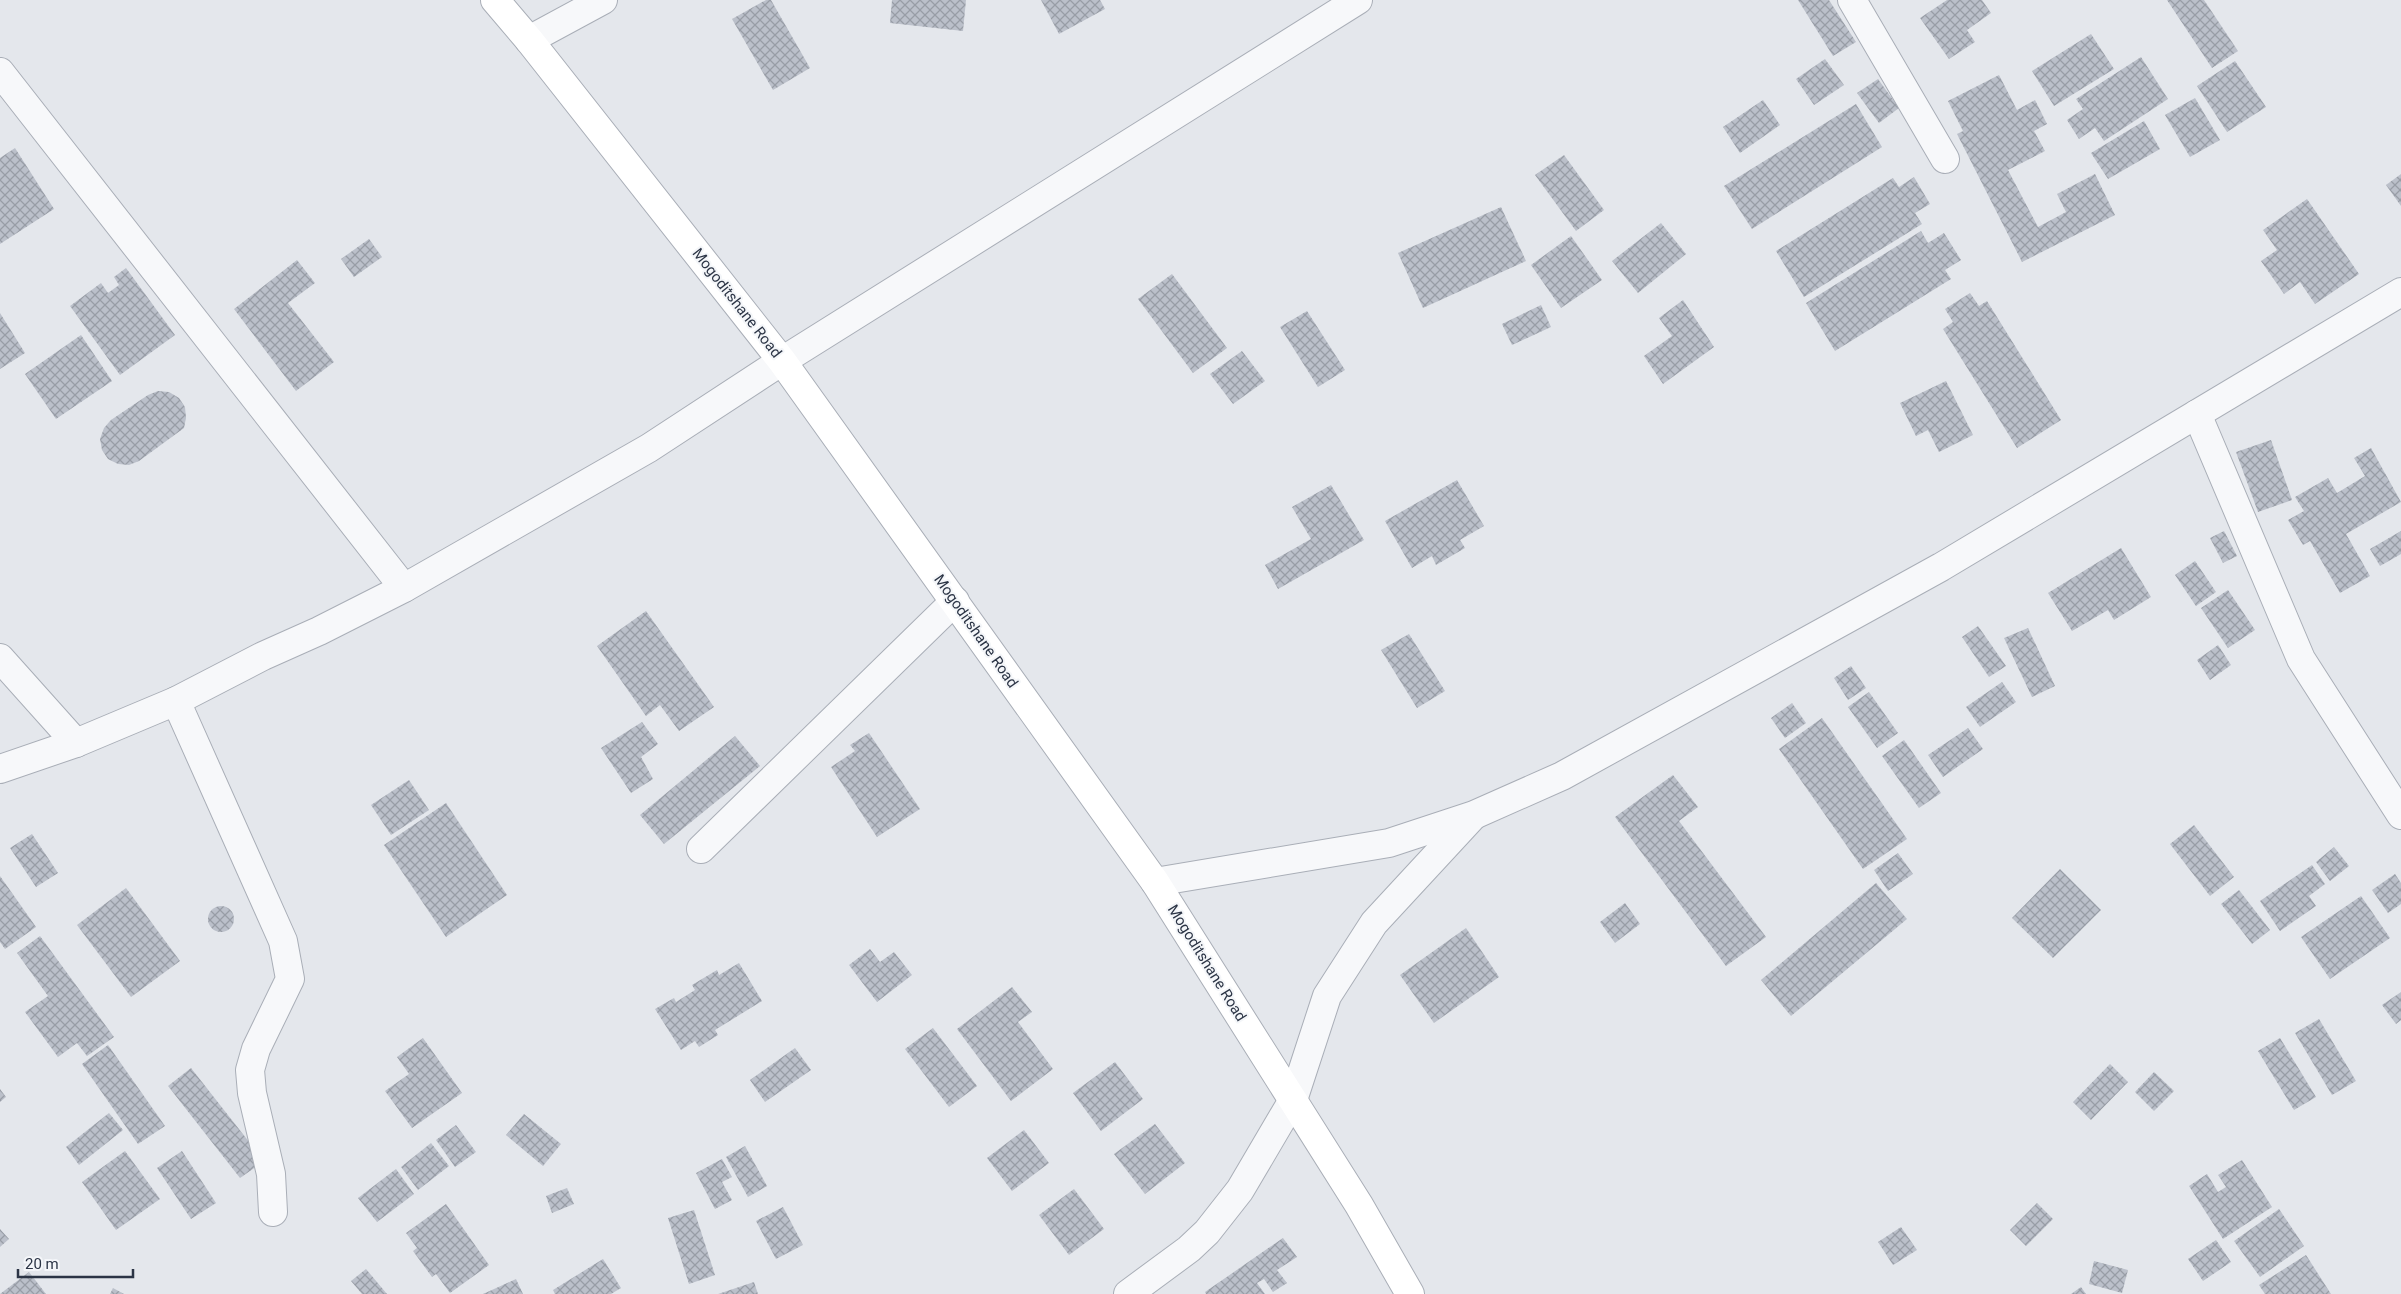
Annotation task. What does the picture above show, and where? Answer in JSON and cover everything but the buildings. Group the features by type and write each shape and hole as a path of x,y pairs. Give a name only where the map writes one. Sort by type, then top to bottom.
{"main road":[{"name":"Mogoditshane Road","path":"494,0 529,40 782,361 1155,882 1359,1205 1410,1294"}],"street":[{"path":"529,40 603,0"},
{"path":"0,769 76,743 176,701 263,656 319,631 404,588 649,448 782,361 1358,0"},
{"path":"1852,0 1945,159"},
{"path":"0,72 404,588"},
{"path":"1155,882 1388,843 1474,815 1562,776 1941,567 2401,292"},
{"path":"2197,414 2301,658 2401,815"},
{"path":"701,849 955,601"},
{"path":"0,658 76,743"},
{"path":"176,701 282,941 288,962 290,979 256,1049 250,1070 252,1093 271,1174 273,1212"},
{"path":"1128,1294 1189,1249 1207,1232 1240,1190 1293,1100 1327,996 1374,923 1474,815"}]}
